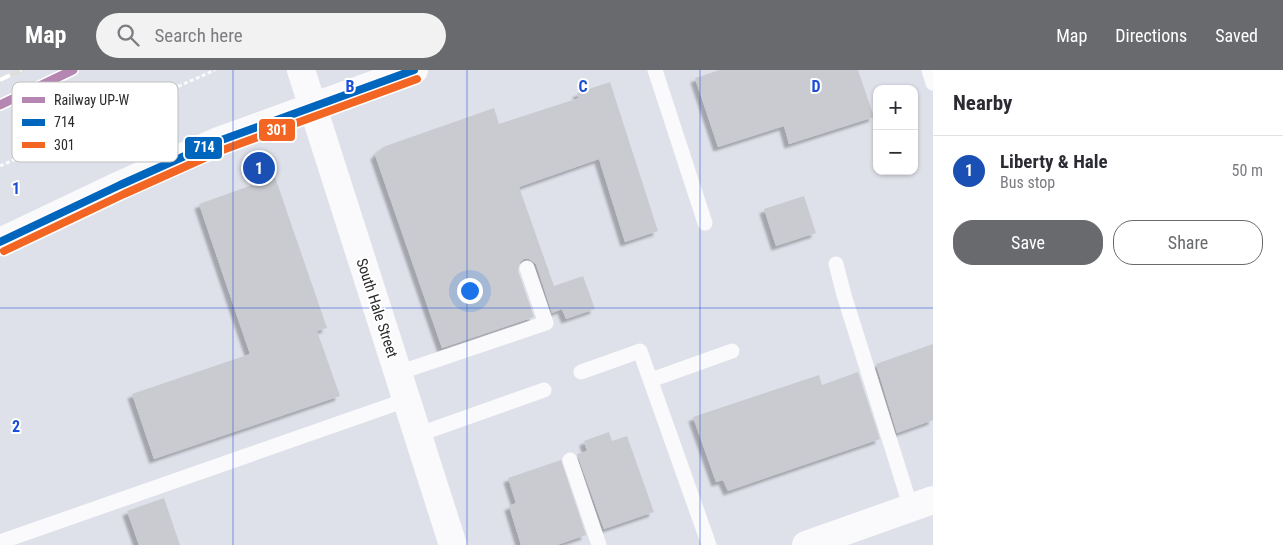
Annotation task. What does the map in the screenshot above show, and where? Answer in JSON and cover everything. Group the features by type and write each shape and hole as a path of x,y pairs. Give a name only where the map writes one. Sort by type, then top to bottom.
{"street":[{"name":"South Hale Street","path":"301,70 452,545"},
{"path":"178,159 216,142 414,70"},
{"path":"0,242 171,162"},
{"path":"810,544 922,504"}],"lane":[{"path":"655,70 705,223"},
{"path":"928,70 933,83"},
{"path":"836,264 844,295 922,504"},
{"path":"398,373 546,323 527,268"},
{"path":"581,372 640,351 709,545"},
{"path":"651,380 732,351"},
{"path":"418,435 544,390"},
{"path":"0,542 406,400"},
{"path":"570,460 599,545"}],"path":[{"path":"178,87 216,70"},
{"path":"0,166 12,161"}],"building":[{"path":"720,70 858,70 873,117 789,144 784,126 718,147 695,78"},
{"path":"610,82 658,231 625,242 599,159 519,187 554,286 583,276 595,309 566,319 562,309 552,313 536,264 529,259 524,259 520,262 518,271 534,317 442,348 375,155 383,147 494,108 499,124 579,98 577,93"},
{"path":"275,177 327,328 317,331 340,396 154,459 132,394 250,354 199,204"},
{"path":"804,196 816,233 776,246 764,209"},
{"path":"933,344 933,420 897,433 876,364"},
{"path":"858,372 880,439 728,491 723,480 716,482 693,417 819,375 822,385"},
{"path":"609,432 612,441 627,436 654,512 604,529 577,454 587,451 584,441"},
{"path":"561,460 586,535 557,545 521,545 509,506 516,503 508,478"},
{"path":"164,498 180,545 139,545 127,511"}],"railway":[{"path":"0,80 21,70"}],"rail line":[{"name":"UP-W","path":"48,82 73,70"},
{"name":"UP-W","path":"0,105 12,99"}],"transit line":[{"name":"714","path":"178,159 216,142 414,70"},
{"name":"301","path":"4,251 220,151 417,79"},
{"name":"714","path":"0,242 171,162"}],"place":[{"name":"Liberty & Hale","path":"259,168"}]}
